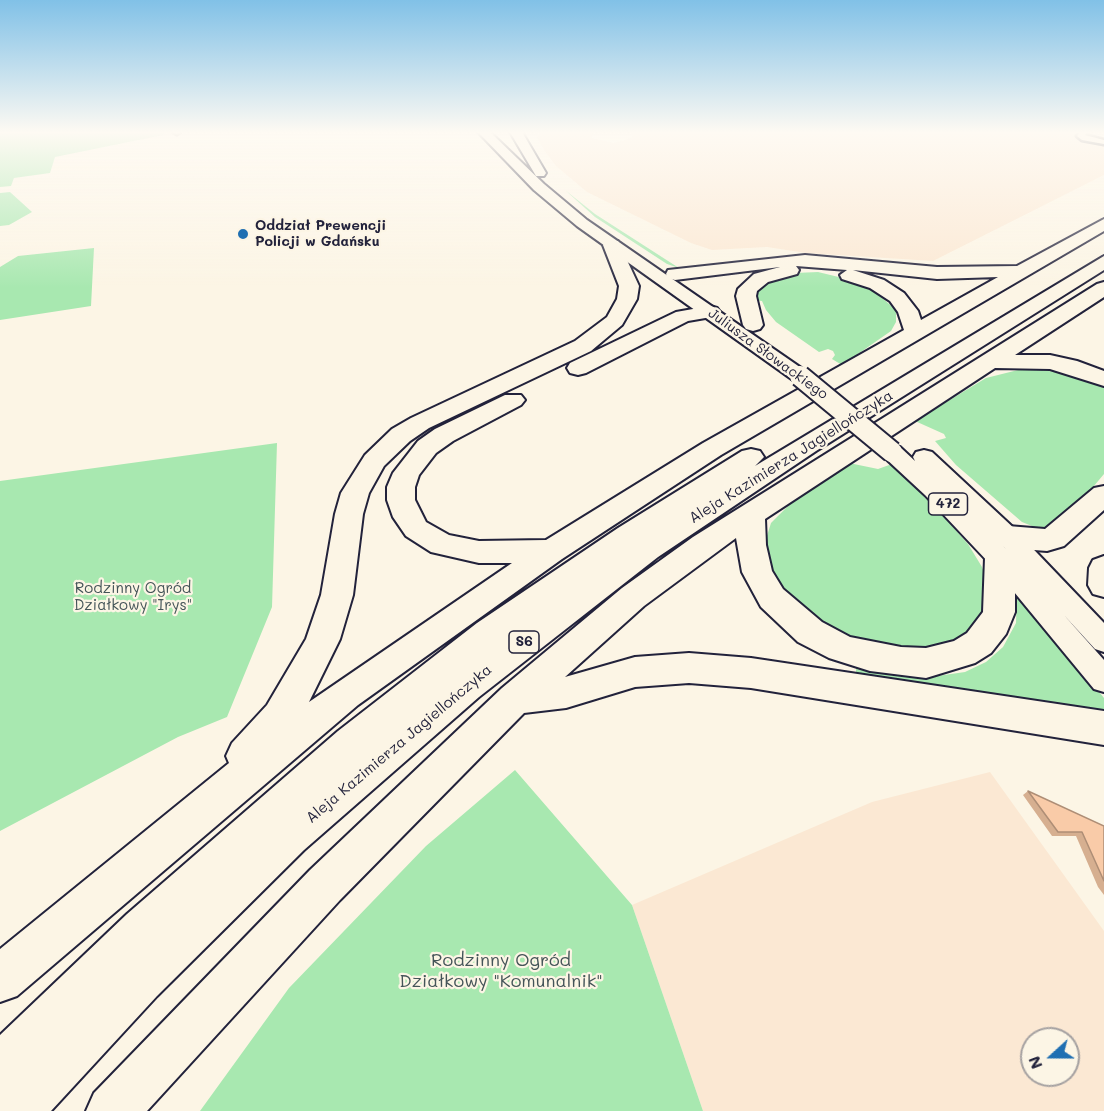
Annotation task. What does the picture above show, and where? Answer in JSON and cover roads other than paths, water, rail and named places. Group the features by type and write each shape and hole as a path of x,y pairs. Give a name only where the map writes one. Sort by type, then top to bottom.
{"highway":[{"path":"0,980 175,831 345,694 551,551 712,449 1104,224"},
{"path":"175,831 181,816 249,752 280,717 311,666 323,639 336,595 349,514 355,493 374,461 401,435 420,423 583,346 615,321 627,299 628,286 612,245"},
{"name":"Aleja Kazimierza Jagiellończyka","path":"0,1070 143,930 273,811 351,743 489,633 628,535 766,447 1104,246"},
{"path":"675,274 796,260 937,273 1021,270"},
{"path":"753,325 746,296 753,284 780,272 814,269 854,276 889,291 905,307 915,332"},
{"path":"112,1111 325,885 515,699 633,597 703,544 1102,288"},
{"name":"Aleja Kazimierza Jagiellończyka","path":"16,1111 140,980 289,835 466,686 657,542 807,445 1102,288"},
{"path":"551,551 458,550 429,538 416,529 407,517 401,500 401,487 413,461 444,435 683,316 710,312"},
{"path":"990,361 1050,362 1069,366 1104,379"},
{"path":"751,514 751,545 757,572 771,598 810,632 841,648 870,657 901,663 926,663 963,653 979,643 994,625 999,612 1004,548 1054,538 1104,495"},
{"path":"1104,568 1104,585"},
{"path":"515,699 566,692 635,672 689,668 751,673 1104,728"}],"main road":[{"name":"Juliusza Słowackiego","path":"536,184 612,245 710,312 807,372"},
{"name":"Juliusza Słowackiego","path":"550,184 591,218 753,325 899,447 933,489 1004,548 1104,641"},
{"name":"Juliusza Słowackiego","path":"1004,548 1104,680"}],"place":[{"name":"Oddział Prewencji Policji w Gdańsku","path":"243,234"}],"park label":[{"name":"Rodzinny Ogród Działkowy \"Irys\"","path":"133,596"},
{"name":"Rodzinny Ogród Działkowy \"Komunalnik\"","path":"501,970"}]}
